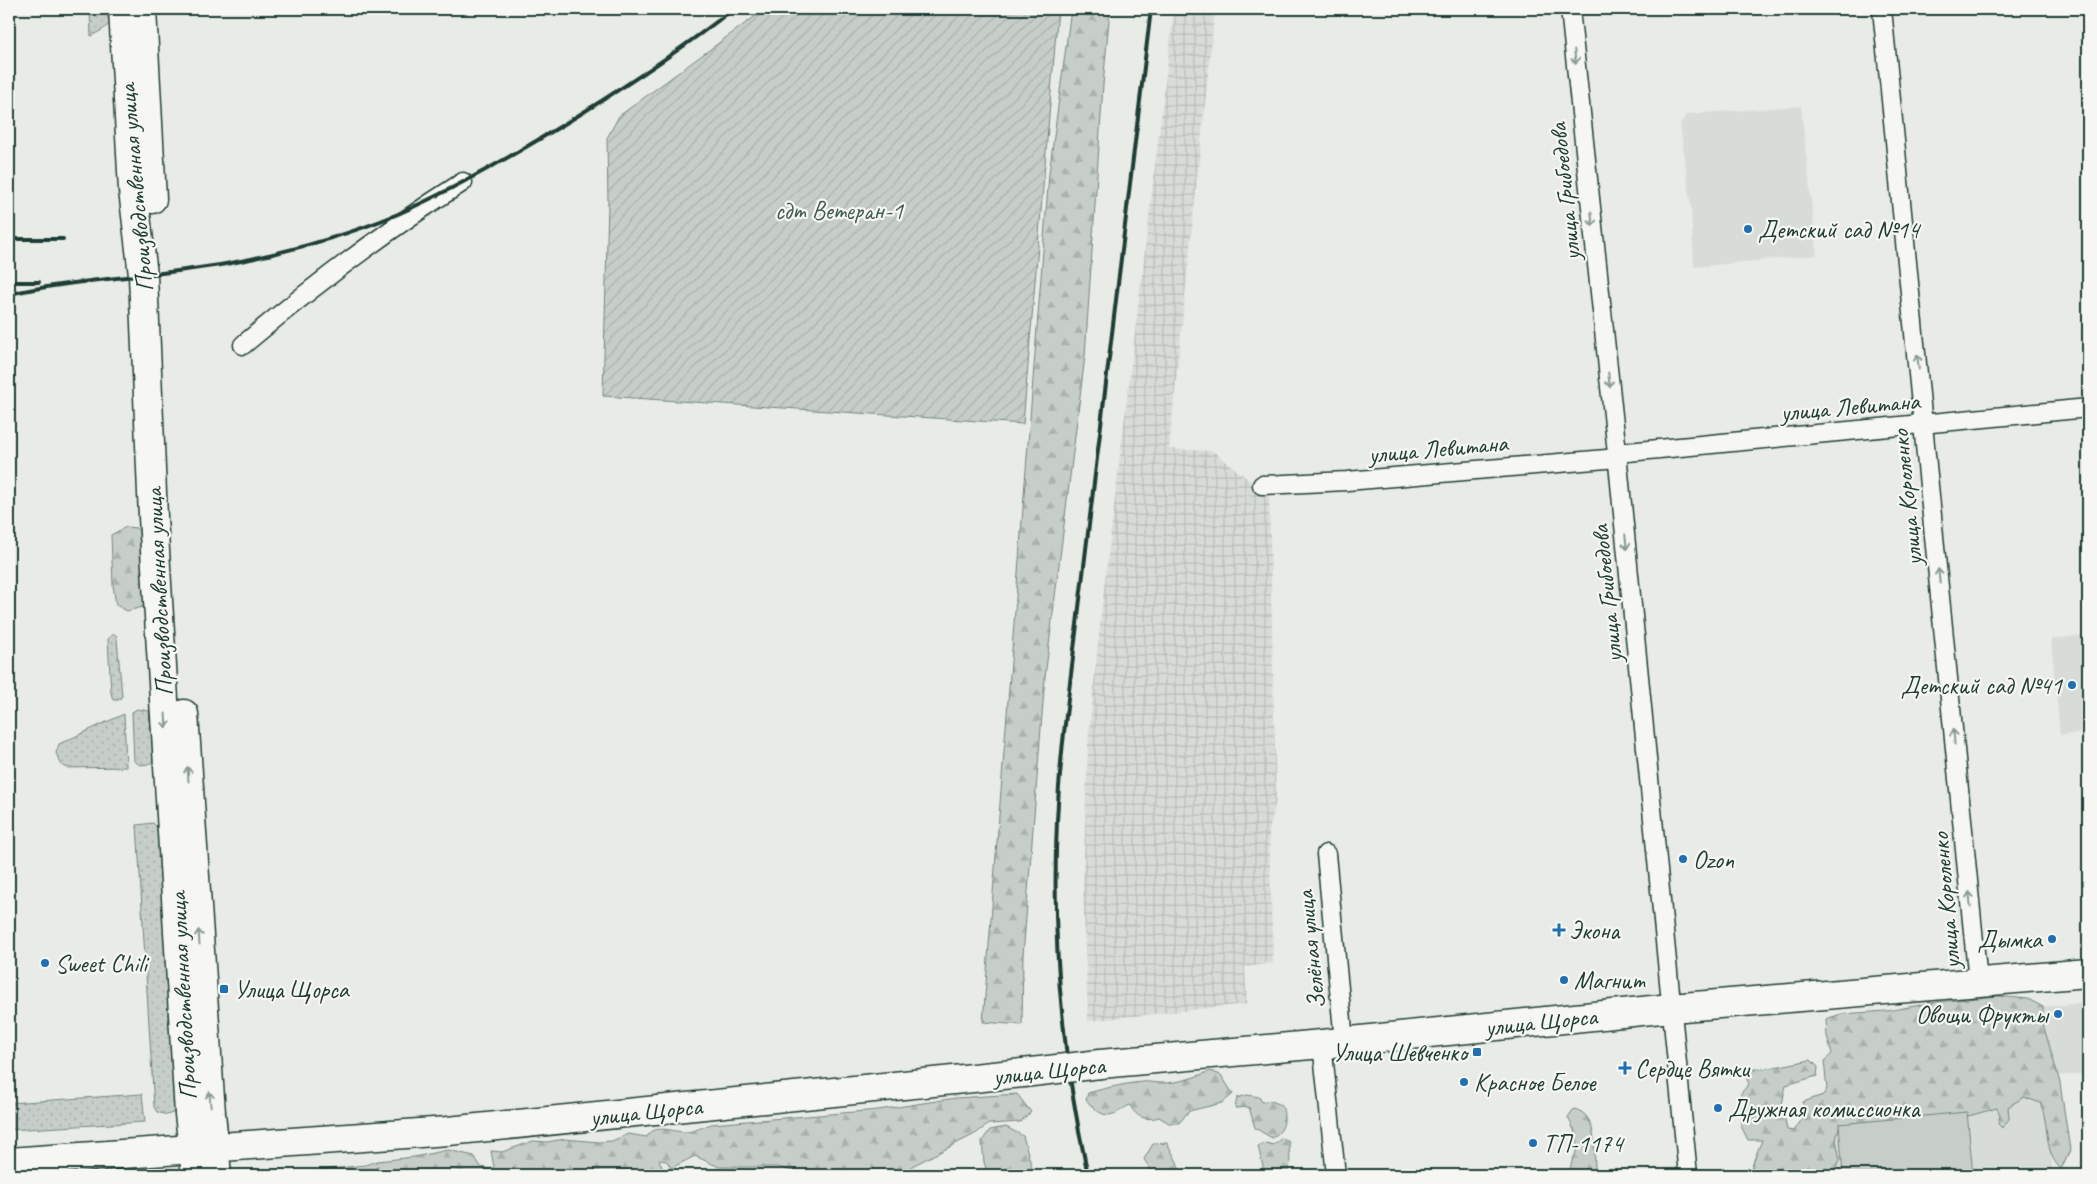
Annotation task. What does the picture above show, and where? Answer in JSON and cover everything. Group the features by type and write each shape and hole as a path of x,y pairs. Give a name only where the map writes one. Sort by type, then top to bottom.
{"main road":[{"name":"Производственная улица","path":"123,9 134,41 156,282 201,1157 217,1175"},
{"name":"Производственная улица","path":"134,41 142,9"},
{"name":"улица Щорса","path":"9,1162 201,1157 1100,1064 1671,1008 2088,973"}],"street":[{"name":"улица Грибоедова","path":"1570,9 1618,455 1688,1175"},
{"name":"улица Короленко","path":"1882,9 1978,982"},
{"path":"243,345 320,281 390,229 463,182"},
{"name":"улица Левитана","path":"1262,485 1347,482 2088,408"},
{"name":"Зелёная улица","path":"1326,854 1336,1175"}],"shaded area":[{"path":"1174,9 1215,9 1169,449 1213,451 1269,496 1276,801 1269,832 1273,963 1245,967 1247,1004 1088,1021 1083,886 1088,742 1101,614"},
{"path":"1801,106 1817,255 1694,267 1691,208 1680,124 1687,114"},
{"name":"Детский сад №41","path":"2088,635 2088,732 2060,735 2051,639"},
{"path":"2088,1002 2088,1073 2048,1077 2043,1007"},
{"path":"2040,1089 2042,1111 2048,1124 2053,1175 1825,1175 1821,1131"}],"green space":[{"path":"90,9 112,9 110,23 91,36"},
{"name":"сдт Ветеран-1","path":"765,9 1058,9 1023,424 603,396 608,204 607,138 619,116"},
{"path":"1071,9 1110,9 1103,85 1085,356 1045,677 1023,955 1022,1025 983,1022 1049,174"},
{"path":"126,527 136,528 142,533 147,606 127,611 116,605 113,585 111,535"},
{"path":"111,635 116,635 117,639 122,696 119,700 113,700 111,693 108,639"},
{"path":"137,709 149,711 154,758 150,764 140,765 134,761 132,712"},
{"path":"124,714 126,767 68,768 61,765 56,753 59,744"},
{"path":"153,823 157,827 176,1106 175,1112 167,1115 157,1112 154,1107 137,825"},
{"path":"1998,996 2028,999 2043,1007 2043,1024 2060,1083 2070,1150 2061,1169 2055,1162 2049,1147 2040,1103 2024,1097 2008,1107 2009,1119 2002,1128 1998,1124 2000,1115 1997,1108 1961,1118 1839,1127 1836,1140 1840,1160 1833,1172 1798,1173 1798,1175 1751,1175 1752,1165 1762,1140 1748,1140 1741,1126 1741,1093 1749,1084 1745,1074 1748,1069 1764,1069 1811,1060 1818,1067 1817,1076 1786,1085 1782,1104 1787,1130 1794,1131 1802,1119 1803,1102 1823,1095 1827,1089 1824,1061 1832,1054 1827,1036 1826,1019 1841,1014 1887,1011 1937,1002"},
{"path":"1210,1071 1221,1075 1233,1094 1222,1103 1189,1111 1179,1123 1169,1123 1159,1117 1150,1119 1139,1116 1130,1105 1109,1115 1101,1113 1086,1100 1088,1093 1108,1088 1144,1082 1174,1082"},
{"path":"142,1094 145,1122 9,1130 9,1103"},
{"path":"1017,1094 1031,1112 1020,1122 989,1124 975,1134 912,1166 906,1175 858,1175 854,1170 828,1175 806,1175 778,1167 719,1167 695,1156 671,1168 667,1161 659,1160 662,1167 652,1173 643,1169 635,1173 627,1172 625,1175 279,1175 365,1165 378,1161 414,1157 448,1150 474,1156 481,1167 489,1169 494,1167 491,1151 502,1152 533,1141 547,1142 565,1139 599,1142 612,1141 628,1134 647,1137 654,1130 659,1129 688,1132 712,1124 878,1110 956,1098"},
{"path":"1247,1095 1259,1097 1262,1102 1271,1101 1282,1105 1284,1115 1282,1128 1272,1138 1255,1128 1249,1107 1235,1108 1237,1098"},
{"path":"1574,1109 1583,1113 1592,1127 1596,1175 1572,1175 1572,1161 1577,1144 1576,1136 1568,1117"},
{"path":"1967,1112 1973,1175 1843,1175 1839,1124"},
{"path":"1006,1127 1023,1136 1034,1175 988,1175 984,1162 982,1141 990,1130"},
{"path":"1282,1138 1289,1142 1290,1163 1287,1175 1265,1175 1258,1146 1266,1143 1273,1145"},
{"path":"1167,1143 1177,1162 1181,1175 1159,1175 1159,1173 1150,1169 1144,1159 1153,1144"},
{"path":"145,1162 146,1171 95,1175 9,1175"}],"railway":[{"path":"9,294 38,288 183,271 241,261 321,241 379,222 445,192 535,142 638,77 733,9"},
{"path":"1088,1175 1077,1119 1061,1007 1056,894 1056,837 1059,781 1151,9"},
{"path":"9,239 63,239"},
{"path":"9,282 39,282"}],"place":[{"name":"Детский сад №14","path":"1748,229"},
{"name":"Детский сад №41","path":"2072,685"},
{"name":"Ozon","path":"1683,859"},
{"name":"Экона","path":"1559,930"},
{"name":"Дымка","path":"2052,939"},
{"name":"Sweet Chili","path":"45,963"},
{"name":"Магнит","path":"1564,980"},
{"name":"Улица Щорса","path":"224,989"},
{"name":"Овощи Фрукты","path":"2058,1014"},
{"name":"Улица Шевченко","path":"1477,1052"},
{"name":"Сердце Вятки","path":"1625,1068"},
{"name":"Красное Белое","path":"1464,1082"},
{"name":"Дружная комиссионка","path":"1718,1108"},
{"name":"ТП-1174","path":"1533,1143"}]}
